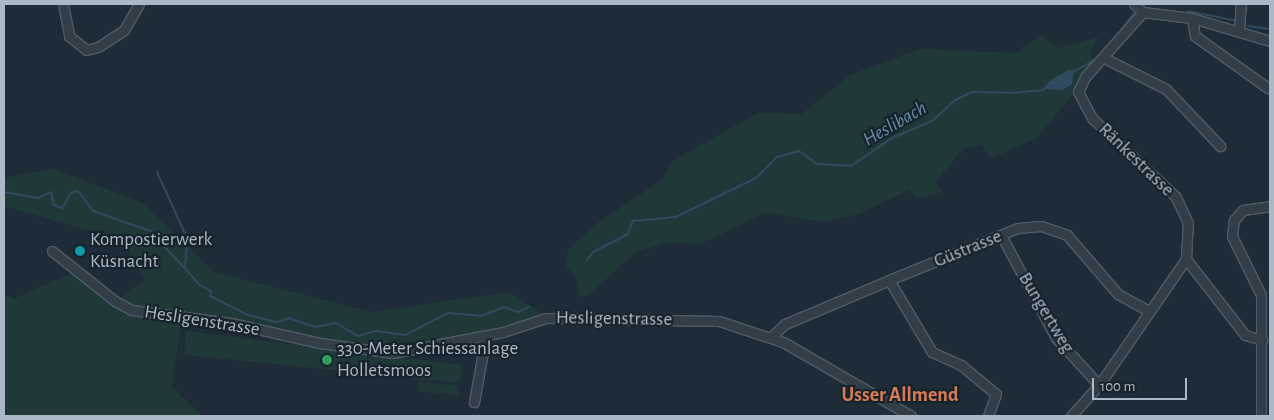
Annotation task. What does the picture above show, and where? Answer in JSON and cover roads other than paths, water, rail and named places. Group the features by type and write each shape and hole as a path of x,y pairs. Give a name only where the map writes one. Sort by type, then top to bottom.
{"street":[{"path":"63,4 69,36 86,50 98,47 124,30 139,4"},
{"path":"1134,4 1143,12 1192,18 1239,30 1270,41"},
{"path":"1239,30 1241,4"},
{"name":"Ränkestrasse","path":"1143,12 1080,85 1080,102 1092,118 1176,197 1189,231 1186,259"},
{"path":"1192,18 1194,36 1268,88"},
{"path":"1104,58 1166,90 1220,146"},
{"path":"1261,416 1262,340 1266,309 1258,288 1234,242 1232,228 1238,215 1249,206 1270,206"},
{"name":"Güstrasse","path":"771,337 785,324 890,280 1001,235 1041,226 1067,235 1118,294 1147,310"},
{"name":"Bungertweg","path":"1001,235 1056,338 1099,385"},
{"name":"Hesligenstrasse","path":"52,251 115,301 132,310 231,322 320,343 393,353 486,336 546,318 719,321 771,337 911,416"},
{"path":"1071,416 1099,385 1147,310 1186,259 1245,335 1262,340"},
{"path":"890,280 932,352 961,365 996,394 988,416"},
{"path":"474,402 486,336"}],"water":[{"path":"1068,70 1074,71 1072,84 1063,90 1045,89 1048,82"}],"waterway":[{"name":"Heslibach","path":"1188,11 1237,21"},
{"name":"Heslibach","path":"1122,29 1134,13"},
{"name":"Heslibach","path":"1248,26 1270,29"},
{"name":"Heslibach","path":"1073,72 1095,60"},
{"name":"Heslibach","path":"587,260 593,252 627,235 633,221 676,217 756,178 777,157 799,151 817,164 851,166 892,138 932,121 955,100 972,92 1011,93 1043,90 1047,86"},
{"path":"157,172 186,236"},
{"name":"Heslibach","path":"4,192 38,198 51,192 54,205 62,208 71,193 78,191 93,211 150,231 200,285 211,291 210,296 248,315 277,322 289,318 315,327 336,323 358,336 376,331 405,335 448,313 481,316 504,307 518,312 529,307"},
{"path":"185,267 187,243"}],"place":[{"name":"Kompostierwerk Küsnacht","path":"80,251"},
{"name":"330-Meter Schiessanlage Holletsmoos","path":"327,360"}],"district":[{"name":"Usser Allmend","path":"900,395"}]}
